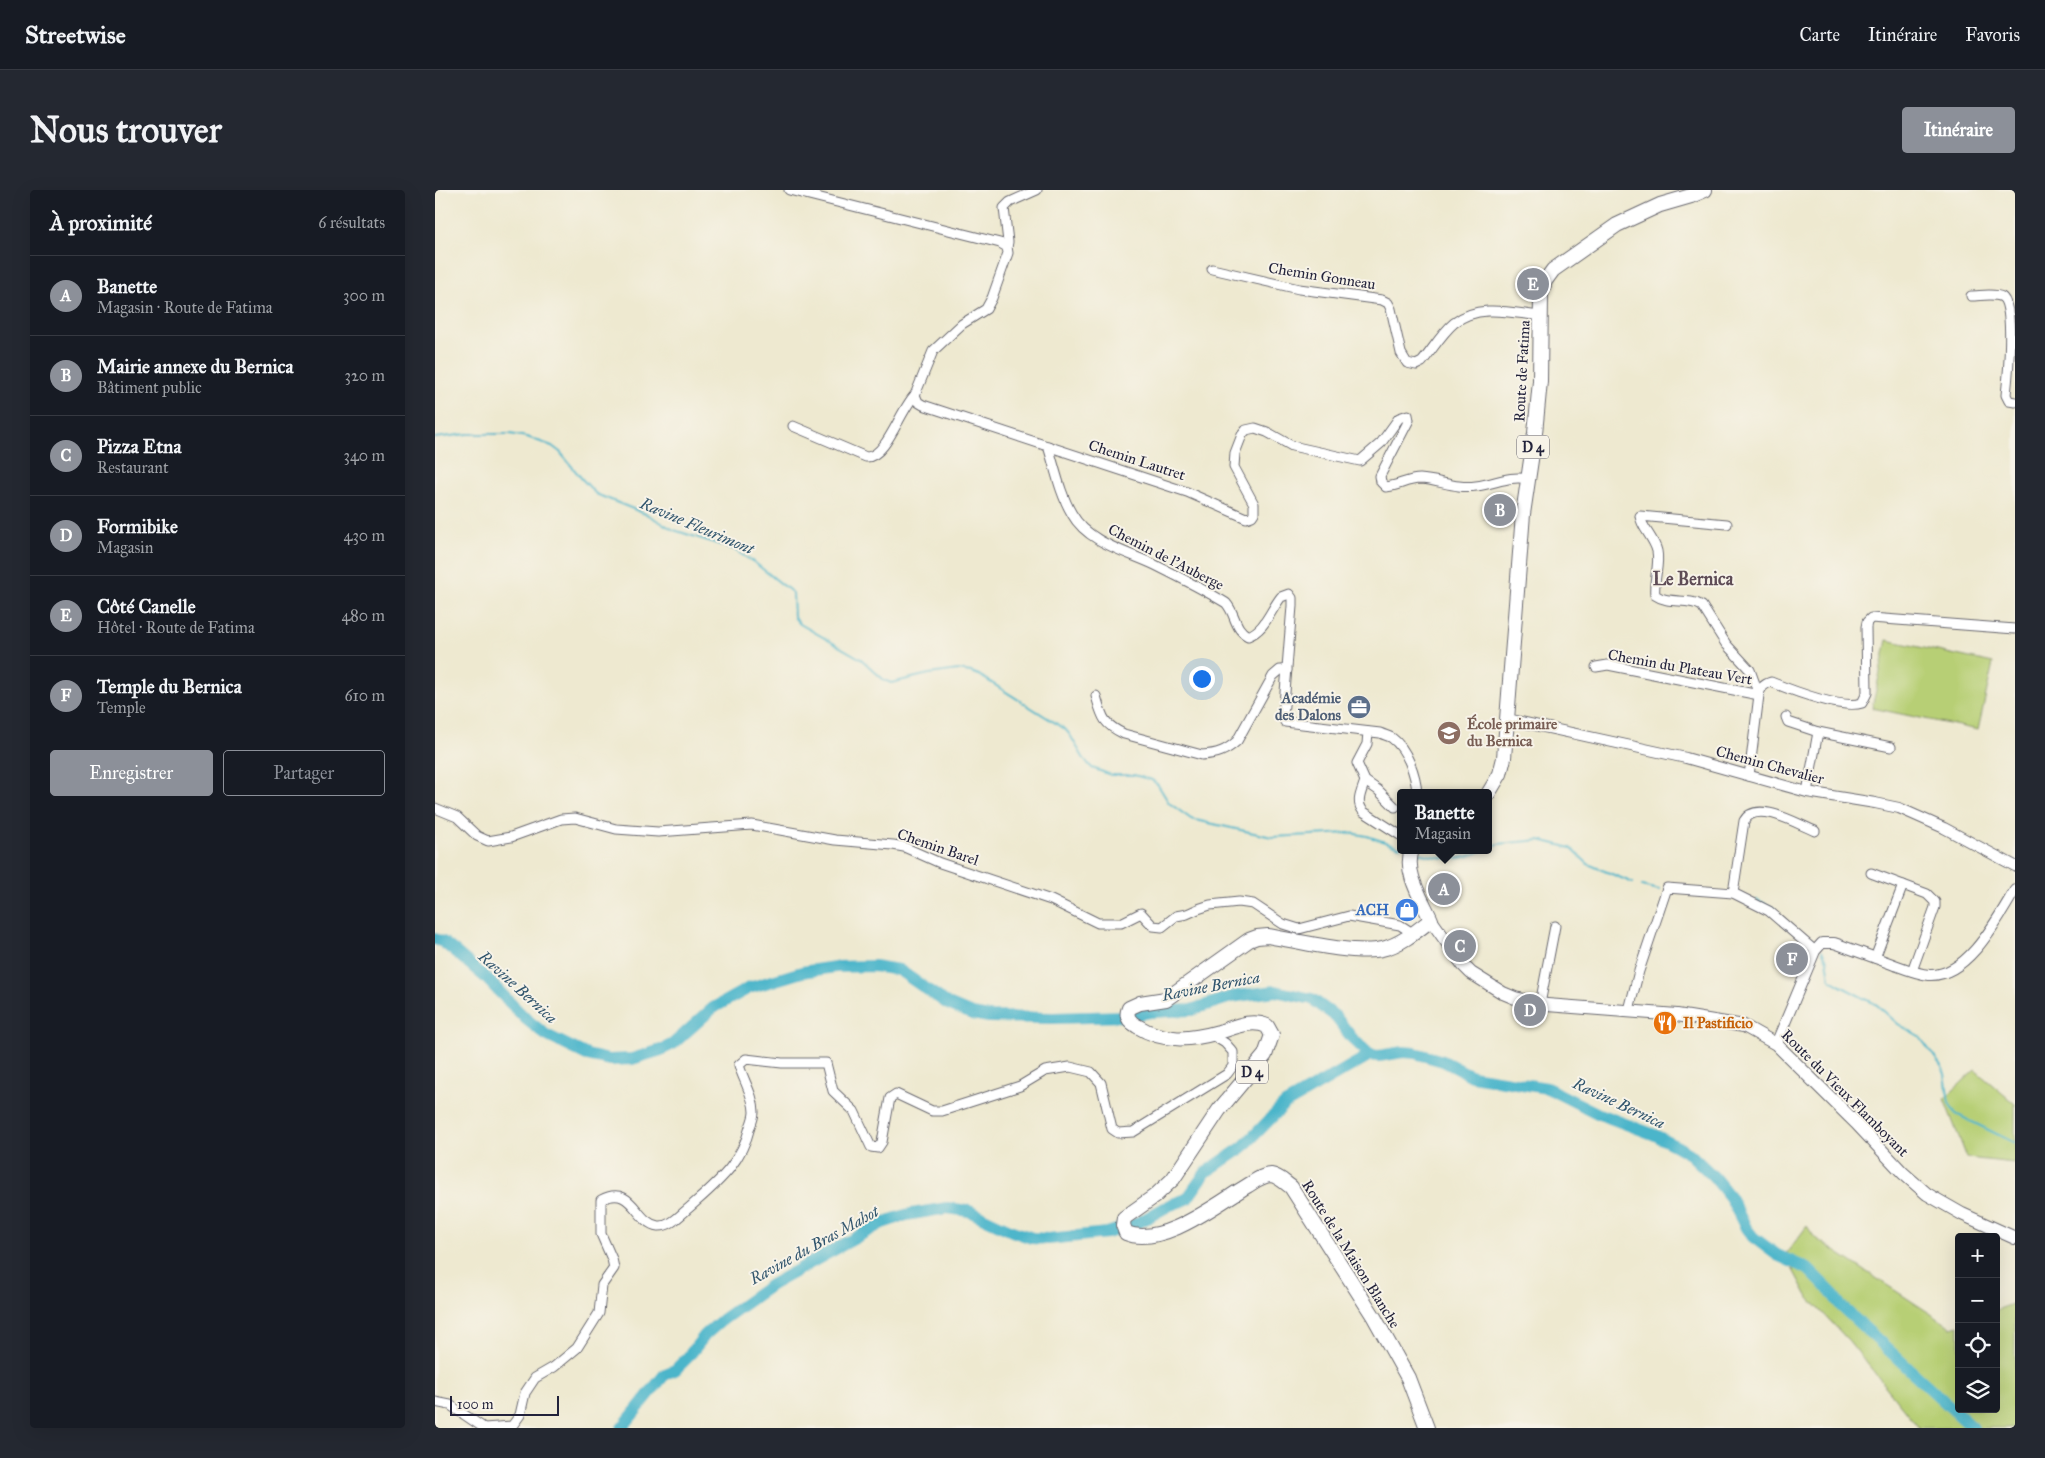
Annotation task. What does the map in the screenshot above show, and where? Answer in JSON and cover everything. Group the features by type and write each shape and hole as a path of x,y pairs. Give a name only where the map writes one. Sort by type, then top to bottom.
{"main road":[{"name":"Route de Fatima","path":"1491,789 1500,774 1504,758 1523,514 1529,479 1540,381 1541,295 1545,281 1553,270 1617,224 1660,205 1705,190"},
{"path":"1412,854 1410,866 1412,875 1431,920"},
{"name":"Route de la Maison Blanche","path":"1427,1428 1408,1378 1374,1317 1291,1187 1278,1177 1264,1176 1195,1220 1163,1231 1134,1236 1126,1233 1123,1226 1124,1218 1155,1196 1173,1179 1219,1110 1265,1055 1272,1040 1270,1029 1256,1022 1184,1040 1173,1039 1155,1034 1130,1022 1127,1012 1132,1006 1166,998 1249,940 1257,937 1267,936 1359,950 1382,949 1414,934 1431,920"},
{"name":"Route du Vieux Flamboyant","path":"1431,920 1460,961 1471,973 1503,993 1515,998 1540,1004 1677,1015 1744,1026 1776,1044 1856,1123 1903,1173 1927,1194 1962,1214 2015,1238"}],"street":[{"path":"789,190 951,230 1000,243 1007,247"},
{"path":"793,426 866,457 871,457 881,451 903,411 915,395 933,351 962,324 986,309 992,298 1008,253 1004,208 1010,202 1037,190"},
{"name":"Chemin Gonneau","path":"1212,269 1299,289 1382,300 1388,303 1391,309 1401,353 1407,363 1416,365 1422,362 1453,324 1471,313 1491,311 1541,316"},
{"path":"1971,296 1998,296 2003,297 2007,301 2012,315 2013,330 2006,395 2009,401 2015,402"},
{"name":"Chemin Lautret","path":"915,395 918,402 923,405 1187,492 1246,518 1254,513 1254,504 1234,467 1235,453 1242,434 1246,430 1255,428 1267,432 1291,446 1330,453 1352,461 1360,461 1381,443 1399,418 1408,415 1409,420 1380,476 1381,482 1386,487 1395,487 1412,479 1422,479 1457,487 1477,486 1512,477 1529,479"},
{"name":"Chemin de l'Auberge","path":"1048,446 1072,515 1084,529 1110,545 1173,573 1226,603 1233,610 1237,627 1241,633 1248,636 1255,633 1261,628 1281,597 1289,594 1292,598 1292,606 1283,717 1285,722 1380,733 1392,738 1411,764 1417,780 1417,789"},
{"name":"Chemin du Plateau Vert","path":"1727,524 1639,516 1657,550 1658,565 1654,586 1655,595 1661,600 1697,603 1702,606 1726,644 1750,670 1759,696"},
{"name":"Chemin du Plateau Vert","path":"1749,776 1759,696 1763,686 1771,682 1795,692 1825,700 1852,704 1862,703 1867,693 1866,627 1867,622 1871,618 2015,629"},
{"name":"Chemin du Plateau Vert","path":"1596,667 1608,665 1759,696"},
{"path":"1096,696 1104,722 1123,734 1203,755 1214,754 1223,752 1237,741 1273,676 1280,670 1287,670"},
{"path":"1785,717 1789,722 1818,732 1891,747"},
{"name":"Chemin Chevalier","path":"1507,719 1667,754 1807,792 1899,808 1944,828 2015,866"},
{"path":"1368,732 1367,744 1357,763 1365,781 1378,790 1395,807"},
{"path":"1807,792 1818,732"},
{"path":"1365,781 1358,803 1359,807 1397,833"},
{"name":"Chemin Barel","path":"435,808 457,816 477,836 488,841 511,837 561,820 575,818 615,828 658,832 752,825 835,840 904,847 940,863 1051,900 1098,923 1121,923 1141,913 1153,926 1162,927 1176,916 1187,914 1209,905 1239,902 1253,904 1283,924 1299,929 1349,916 1400,925 1414,934"},
{"path":"1733,892 1744,821 1747,815 1754,812 1767,812 1815,831"},
{"path":"1871,873 1927,894 1935,902 1935,907 1912,970"},
{"path":"1875,958 1903,885"},
{"path":"1629,1010 1639,971 1667,888 1733,892 1769,911 1815,951"},
{"path":"1776,1044 1815,951 1822,943 1834,943 1928,975 1946,972 1955,967 1981,943 2015,890"},
{"path":"1540,1004 1555,926"},
{"path":"435,1402 450,1405 484,1428 512,1426 520,1415 525,1393 535,1378 554,1367 577,1348 599,1313 602,1285 614,1268 601,1234 601,1200 609,1196 622,1197 632,1203 644,1218 657,1226 669,1224 724,1177 747,1140 754,1112 739,1065 746,1059 782,1063 825,1063 833,1091 854,1111 871,1147 878,1148 882,1142 889,1098 896,1094 933,1111 942,1111 1020,1086 1045,1071 1070,1067 1091,1072 1101,1083 1111,1129 1118,1133 1133,1132 1227,1074 1233,1066 1233,1052 1225,1043 1210,1034"}],"green space":[{"path":"1887,640 1993,663 1978,730 1872,708"},
{"path":"1975,1070 2015,1104 2015,1163 1967,1158 1944,1099"},
{"path":"1807,1226 1815,1238 1951,1327 1955,1326 1955,1413 2000,1413 2000,1309 2015,1303 2015,1428 1919,1428 1849,1341 1807,1296 1785,1255"}],"waterway":[{"name":"Ravine Fleurimont","path":"435,438 467,434 510,434 527,437 552,446 560,452 596,494 648,515 674,530 733,549 755,563 793,593 794,617 800,624 861,659 884,680 891,683 929,674 958,670 979,675 1065,729 1092,768 1111,775 1134,775 1152,780 1158,785 1169,803 1191,819 1272,837 1350,833 1367,836 1397,846"},
{"name":"Ravine Fleurimont","path":"1492,846 1498,844 1540,840 1571,848 1588,864 1633,883"},
{"name":"Ravine Fleurimont","path":"1422,854 1451,859 1474,854"},
{"name":"Ravine Fleurimont","path":"1642,886 1659,890"},
{"name":"Ravine Fleurimont","path":"1757,900 1773,908 1778,913"},
{"name":"Ravine Bernica","path":"435,939 443,942 485,977 526,1019 546,1035 587,1055 609,1060 632,1059 661,1050 673,1044 713,1008 749,988 802,972 835,967 874,966 899,970 948,1004 972,1014 989,1017 1127,1016 1150,1012 1191,1010 1231,997 1275,991 1312,999 1335,1016 1352,1038 1370,1055 1379,1056 1403,1052 1415,1053 1443,1061 1472,1076 1547,1088 1599,1114 1655,1135 1690,1154 1714,1177 1730,1197 1746,1228 1753,1237 1777,1255 1808,1269 1831,1292 1841,1306 1973,1428"},
{"name":"Ravine Fleurimont","path":"1822,951 1827,960 1830,979 1877,1005 1898,1024 1919,1036 1942,1067 1945,1074 1949,1103 1956,1114 2015,1143"},
{"name":"Ravine du Bras Mahot","path":"622,1428 665,1374 675,1370 705,1335 722,1320 771,1285 882,1223 906,1215 947,1208 969,1211 1032,1238 1048,1239 1107,1233 1136,1224 1170,1205 1187,1199 1206,1172 1243,1147 1285,1104 1370,1055"}],"place":[{"name":"Côté Canelle","path":"1533,284"},
{"name":"Mairie annexe du Bernica","path":"1500,510"},
{"name":"Académie des Dalons","path":"1359,707"},
{"name":"École primaire du Bernica","path":"1449,733"},
{"name":"Banette","path":"1444,889"},
{"name":"ACH","path":"1407,910"},
{"name":"Pizza Etna","path":"1460,946"},
{"name":"Temple du Bernica","path":"1792,959"},
{"name":"Formibike","path":"1530,1010"},
{"name":"Il Pastificio","path":"1665,1023"}],"district":[{"name":"Le Bernica","path":"1693,579"}]}
